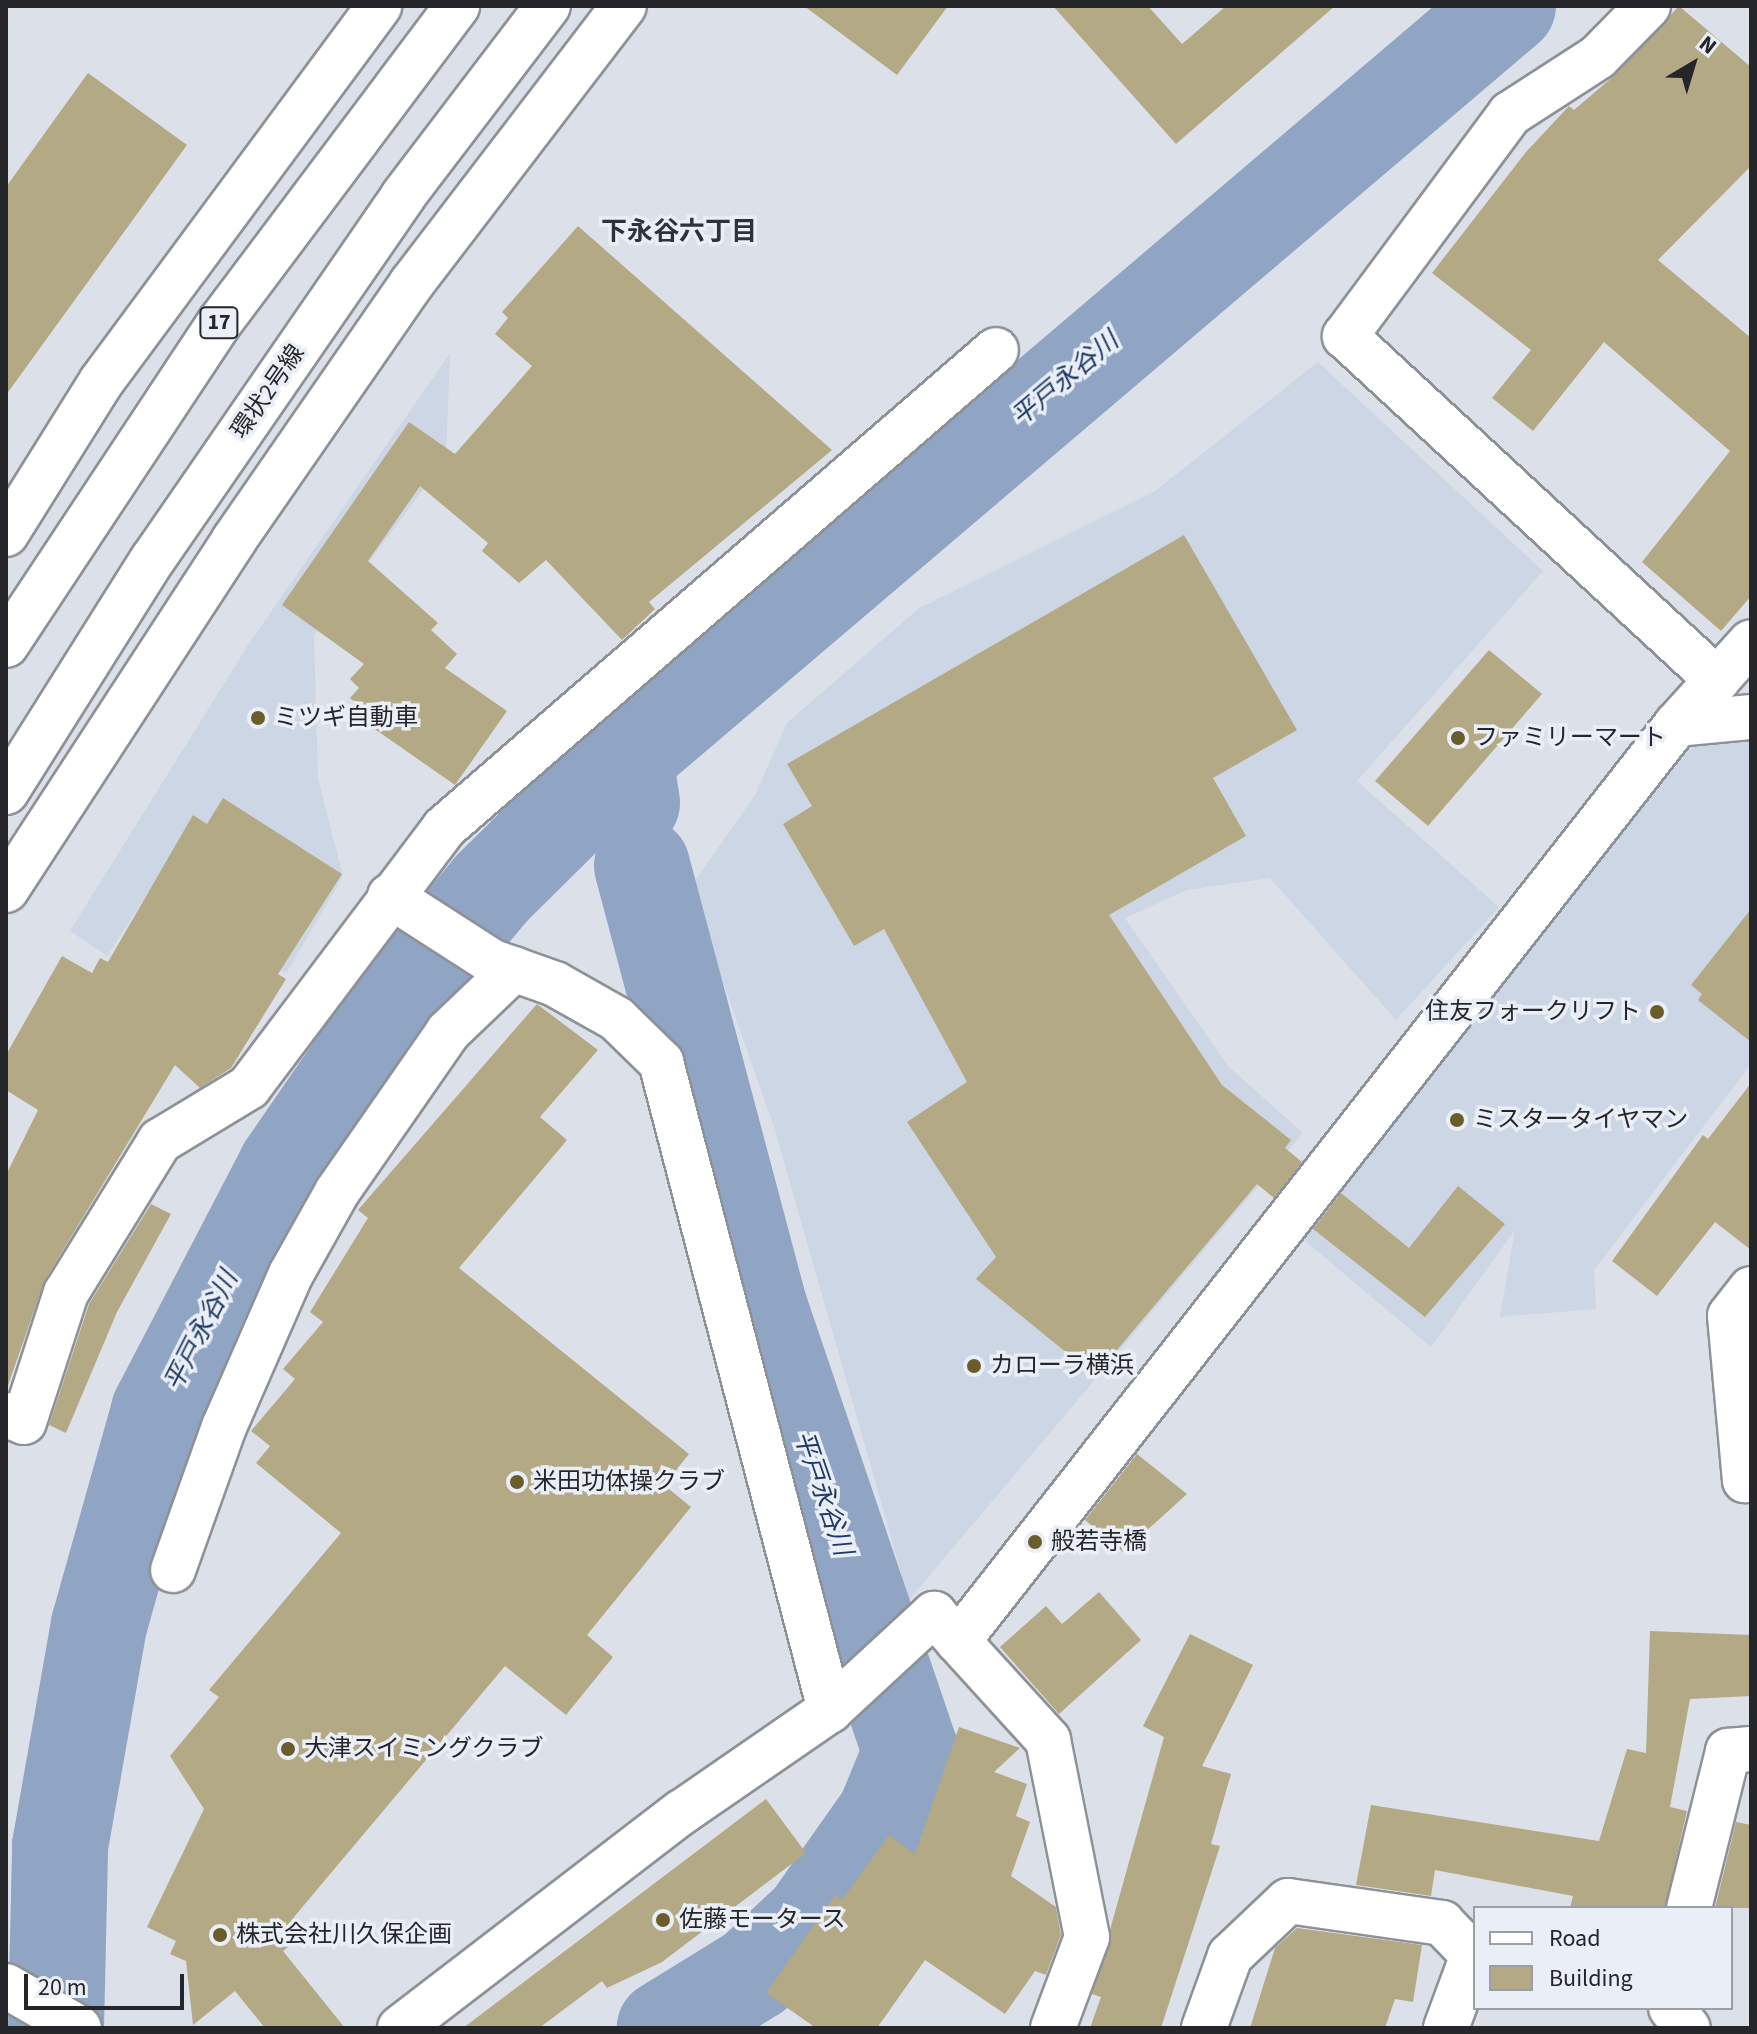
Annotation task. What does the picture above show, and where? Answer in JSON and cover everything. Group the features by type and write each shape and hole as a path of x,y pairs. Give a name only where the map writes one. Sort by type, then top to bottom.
{"street":[{"path":"6,534 101,382 379,6"},
{"name":"環状2号線","path":"6,792 153,559 403,196 548,6"},
{"path":"6,890 403,296 624,6"},
{"path":"1648,6 1598,57 1510,114 1345,336 1717,680"},
{"name":"17","path":"6,645 220,322 454,10"},
{"path":"6,1415 24,1422 66,1293 160,1141 249,1087 444,828 996,350"},
{"path":"958,1641 1677,724 1751,642"},
{"path":"1677,724 1751,717"},
{"path":"390,896 503,965 617,1019 661,1062 839,1702"},
{"path":"173,1570 230,1413 337,1192 448,1032 503,965"},
{"path":"1751,1289 1730,1316 1745,1480 1751,1479"},
{"path":"400,2028 682,1812 839,1702 934,1614 1048,1740 1087,1937 1053,2028"},
{"path":"1689,1906 1728,1751 1751,1749"},
{"path":"1204,2028 1230,1956 1288,1901 1442,1923 1473,1955 1446,2028"},
{"path":"6,1986 79,2028"},
{"path":"1673,2010 1688,2028"}],"shaded area":[{"name":"ミツギ自動車","path":"450,353 446,459 314,635 318,778 343,876 286,974 151,888 107,956 70,931 248,645"},
{"path":"1318,362 1543,571 1357,781 1499,907 1396,1020 1270,878 1187,890 1125,918 1228,1066 1303,1133 909,1600 775,1130 690,888 755,795 787,723 918,609 1155,491"},
{"name":"住友フォークリフト","path":"1751,736 1751,1064 1594,1270 1596,1309 1500,1317 1515,1230 1431,1347 1298,1235 1695,743"}],"building":[{"path":"804,6 948,6 897,75"},
{"path":"1053,6 1148,6 1182,44 1226,6 1335,6 1176,144"},
{"path":"1679,6 1751,67 1751,166 1658,260 1751,338 1751,596 1721,631 1642,562 1730,451 1604,342 1533,431 1492,398 1531,350 1432,273 1526,152 1569,106 1574,110 1616,74"},
{"path":"88,73 187,145 6,395 6,187"},
{"path":"578,226 832,450 649,602 655,609 622,640 546,560 519,583 482,551 488,543 420,486 368,561 438,623 431,630 457,654 445,668 507,711 455,785 356,716 363,709 350,698 359,688 350,679 364,664 282,605 409,422 455,454 532,366 495,334 508,318 502,312"},
{"path":"1184,535 1297,730 1213,778 1246,836 1109,915 1222,1085 1291,1140 1285,1148 1302,1162 1274,1198 1257,1184 1095,1376 976,1279 996,1257 907,1122 967,1082 884,929 854,946 783,824 812,806 787,764"},
{"name":"ファミリーマート","path":"1489,650 1542,694 1428,826 1375,781"},
{"path":"223,798 342,874 278,974 286,979 231,1068 200,1088 175,1065 45,1280 6,1391 6,1175 38,1110 6,1090 6,1055 62,956 92,973 100,958 108,962 193,815 207,824"},
{"path":"1751,909 1751,1042 1698,1000 1702,994 1691,985"},
{"path":"537,1004 598,1050 540,1117 567,1140 459,1268 689,1454 664,1485 691,1507 587,1635 613,1657 566,1715 505,1666 294,1917 306,1932 283,1951 345,2028 265,2028 235,1991 193,2025 186,1961 170,1954 176,1941 147,1927 204,1809 170,1756 219,1697 209,1690 341,1533 256,1463 270,1446 251,1431 295,1379 283,1369 323,1322 310,1312 368,1218 358,1210"},
{"path":"1751,1083 1751,1250 1715,1222 1657,1296 1612,1261 1703,1135 1708,1139"},
{"path":"1458,1186 1505,1224 1425,1317 1313,1229 1341,1193 1409,1248"},
{"path":"151,1204 171,1214 117,1312 66,1433 49,1425 89,1304"},
{"path":"1137,1454 1187,1494 1123,1552 1085,1520"},
{"path":"1099,1592 1141,1640 1059,1714 1000,1647 1046,1606 1062,1624"},
{"path":"1650,1631 1751,1635 1751,1696 1690,1699 1670,1807 1687,1811 1665,1906 1570,1906 1573,1896 1435,1870 1431,1896 1356,1885 1371,1805 1599,1841 1627,1749 1646,1753"},
{"path":"1190,1634 1253,1665 1202,1766 1231,1774 1211,1844 1220,1846 1161,2028 1090,2028 1101,1997 1092,1994 1164,1737 1143,1726"},
{"path":"959,1727 1020,1748 994,1772 1027,1784 1016,1816 1030,1822 1011,1876 1056,1907 1061,1935 1046,1975 1035,1971 1005,2014 925,1960 877,2028 816,2028 766,1993 836,1894 841,1901 889,1835 915,1854"},
{"name":"佐藤モータース","path":"766,1799 806,1853 662,1962 607,1988 602,1981 539,2028 463,2028"},
{"path":"1736,1822 1751,1825 1751,1908 1715,1906"},
{"path":"1297,1928 1422,1945 1413,2002 1395,1999 1385,2028 1250,2028 1275,1948"}],"waterway":[{"name":"平戸永谷川","path":"632,803 625,757 1508,6"},
{"name":"平戸永谷川","path":"56,2028 60,1846 99,1625 159,1411 286,1167 414,981 492,888 625,757"},
{"name":"平戸永谷川","path":"642,866 759,1306 911,1752 885,1815 812,1919 754,1973 665,2028"}],"place":[{"name":"ミツギ自動車","path":"258,718"},
{"name":"ファミリーマート","path":"1458,738"},
{"name":"住友フォークリフト","path":"1657,1012"},
{"name":"ミスタータイヤマン","path":"1457,1120"},
{"name":"カローラ横浜","path":"974,1366"},
{"name":"米田功体操クラブ","path":"517,1482"},
{"name":"般若寺橋","path":"1035,1542"},
{"name":"大津スイミングクラブ","path":"288,1749"},
{"name":"佐藤モータース","path":"663,1920"},
{"name":"株式会社川久保企画","path":"220,1935"}],"district":[{"name":"下永谷六丁目","path":"679,232"}]}
